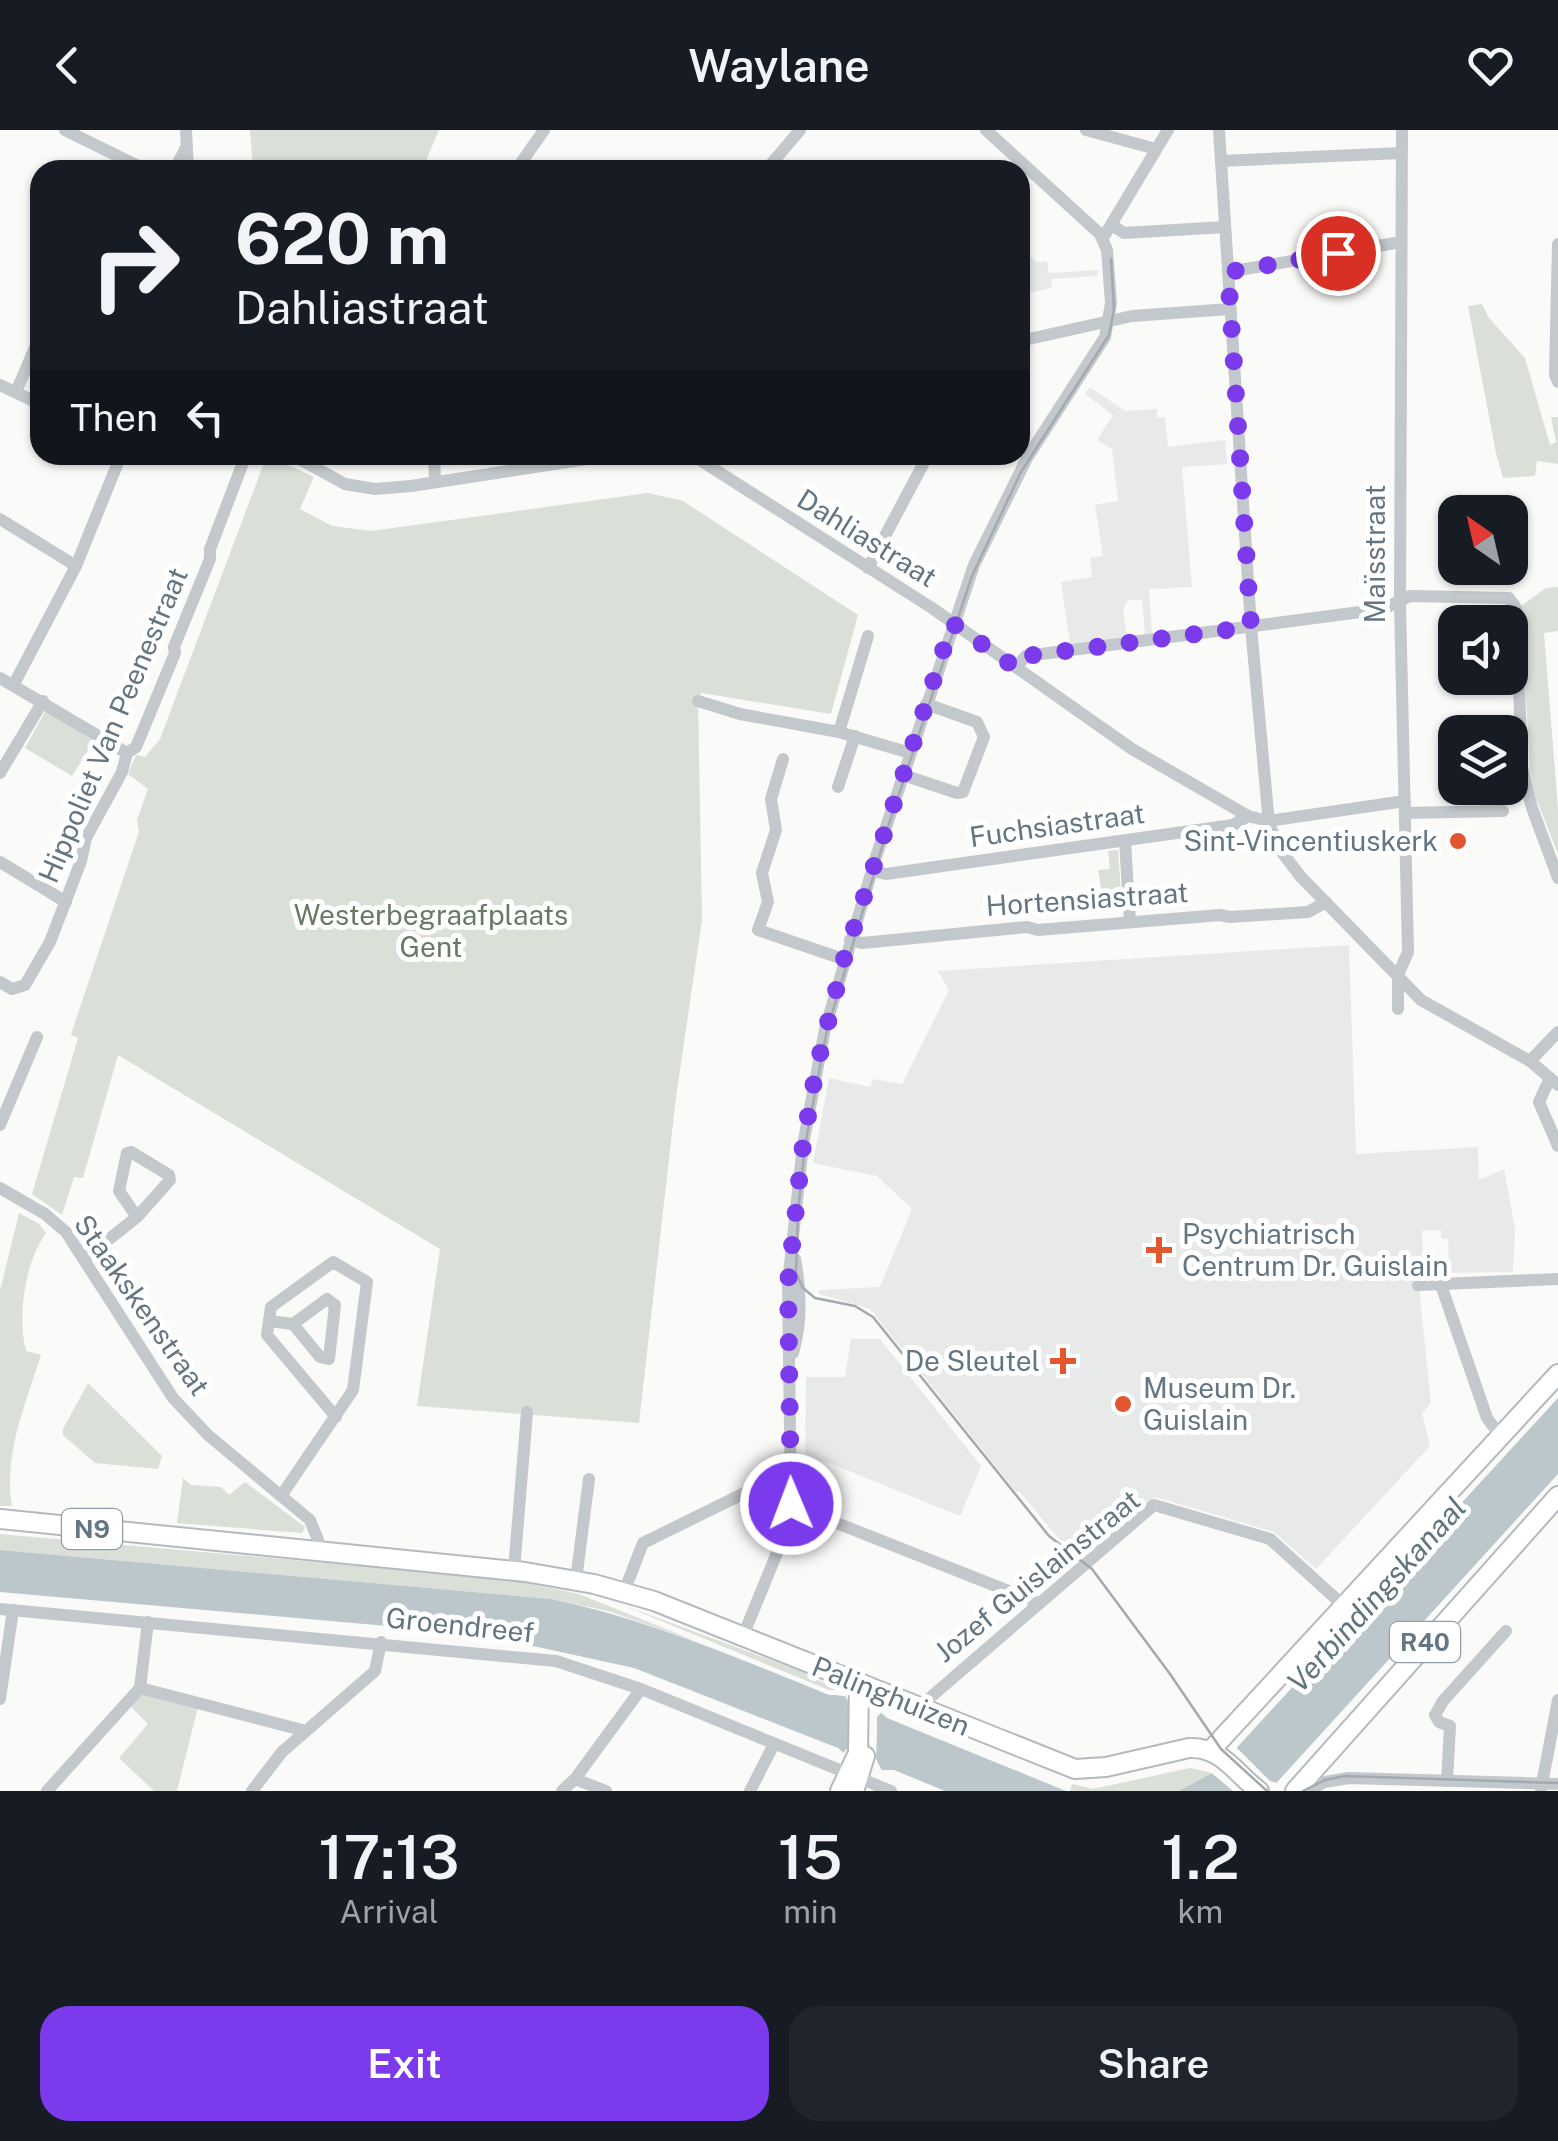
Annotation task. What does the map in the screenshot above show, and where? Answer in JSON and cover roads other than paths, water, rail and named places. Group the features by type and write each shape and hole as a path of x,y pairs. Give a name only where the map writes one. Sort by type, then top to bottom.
{"main road":[{"path":"1259,1791 1217,1754 1558,1374"},
{"name":"R40","path":"1295,1791 1551,1512 1558,1496"},
{"name":"Palinghuizen","path":"0,1519 514,1570 576,1580 624,1592 743,1636 863,1691 1085,1771 1189,1748 1217,1754"},
{"path":"840,1791 856,1775 863,1691"}],"street":[{"path":"66,130 126,160"},
{"path":"523,160 544,130"},
{"path":"774,160 800,130"},
{"path":"986,130 1018,160"},
{"path":"1086,130 1156,149"},
{"path":"1103,238 1168,130"},
{"path":"1218,130 1268,821 1288,863 1421,1000 1530,1061 1554,1082 1539,1102 1558,1146"},
{"name":"Maïsstraat","path":"1398,1009 1398,975 1408,952 1400,603 1402,130"},
{"path":"1221,161 1401,153"},
{"path":"1030,171 1103,238 1109,270 1110,320 1097,353 1030,453"},
{"path":"1112,225 1124,232 1225,227"},
{"path":"1228,272 1401,242"},
{"path":"1558,244 1558,382"},
{"path":"1030,339 1110,320 1230,309"},
{"path":"16,392 30,362"},
{"path":"0,384 30,399"},
{"path":"14,684 76,566 117,465"},
{"name":"Hippoliet Van Peenestraat","path":"0,982 12,989 25,984 50,942 86,838 160,694 174,646 206,571 210,549 242,465"},
{"path":"311,465 356,488 399,488 537,465"},
{"path":"434,465 435,482"},
{"name":"Dahliastraat","path":"708,465 952,623 1132,748 1248,816 1268,821"},
{"path":"868,568 923,465"},
{"path":"743,1636 788,1526 791,1504 788,1306 809,1108 824,1029 952,623 1000,508 1024,465"},
{"path":"0,519 76,566"},
{"path":"1016,668 1026,656 1382,609 1410,596 1504,597 1514,604 1522,767 1532,808 1558,878"},
{"path":"839,732 868,636"},
{"path":"0,678 127,754"},
{"path":"698,700 740,714 839,732 910,753"},
{"path":"0,773 43,701"},
{"path":"903,775 964,792 984,737 977,722 926,704"},
{"path":"838,788 855,736"},
{"path":"783,759 770,799 776,830 762,873 768,902 758,930 844,959"},
{"path":"1268,821 1405,807 1502,811"},
{"name":"Fuchsiastraat","path":"872,870 886,874 1233,825 1248,816"},
{"path":"1125,840 1130,922"},
{"path":"0,862 66,902"},
{"name":"Hortensiastraat","path":"850,940 1308,912 1326,902"},
{"path":"1530,1061 1558,1032"},
{"path":"0,1126 37,1038"},
{"path":"84,1259 137,1216 170,1180 169,1175 130,1152 119,1191 137,1216"},
{"name":"Staakskenstraat","path":"0,1188 45,1214 66,1232 181,1408 310,1520 322,1550"},
{"path":"281,1496 336,1417 354,1390 366,1282 333,1262 271,1307 267,1335 336,1417"},
{"path":"1418,1285 1558,1279"},
{"path":"1440,1282 1486,1418 1501,1437"},
{"path":"269,1321 293,1324 327,1299 335,1305 328,1358 320,1358 293,1324"},
{"path":"514,1570 527,1412"},
{"path":"576,1580 589,1478"},
{"path":"624,1592 643,1543 765,1483 791,1480"},
{"path":"791,1504 1039,1603"},
{"name":"Jozef Guislainstraat","path":"918,1708 1154,1505 1270,1538 1346,1606"},
{"path":"0,1699 6,1609"},
{"name":"Groendreef","path":"6,1609 556,1661 640,1689 890,1791"},
{"path":"47,1791 140,1688 148,1622"},
{"path":"1447,1781 1450,1726 1435,1716 1443,1701 1506,1631"},
{"path":"252,1791 282,1752 375,1672 381,1642"},
{"path":"140,1688 306,1731"},
{"path":"562,1791 637,1699 640,1689"},
{"path":"1541,1788 1558,1700"},
{"path":"750,1791 774,1744"},
{"path":"1309,1790 1341,1778 1541,1788 1558,1784"},
{"path":"575,1779 606,1791"}],"tram line":[{"path":"1030,458 1109,335 1114,309 1111,259"},
{"path":"1025,465 972,576 889,824 827,1030 805,1146 796,1273 803,1288 815,1298 855,1306 873,1317 1049,1536 1092,1569 1221,1749 1267,1791"},
{"path":"1303,1791 1345,1776 1558,1783"}],"place":[{"name":"Sint-Vincentiuskerk","path":"1458,841"},
{"name":"Psychiatrisch Centrum Dr. Guislain","path":"1159,1250"},
{"name":"De Sleutel","path":"1063,1361"},
{"name":"Museum Dr. Guislain","path":"1123,1404"}],"park label":[{"name":"Westerbegraafplaats Gent","path":"431,931"}],"water label":[{"name":"Verbindingskanaal","path":"1377,1595"}]}
